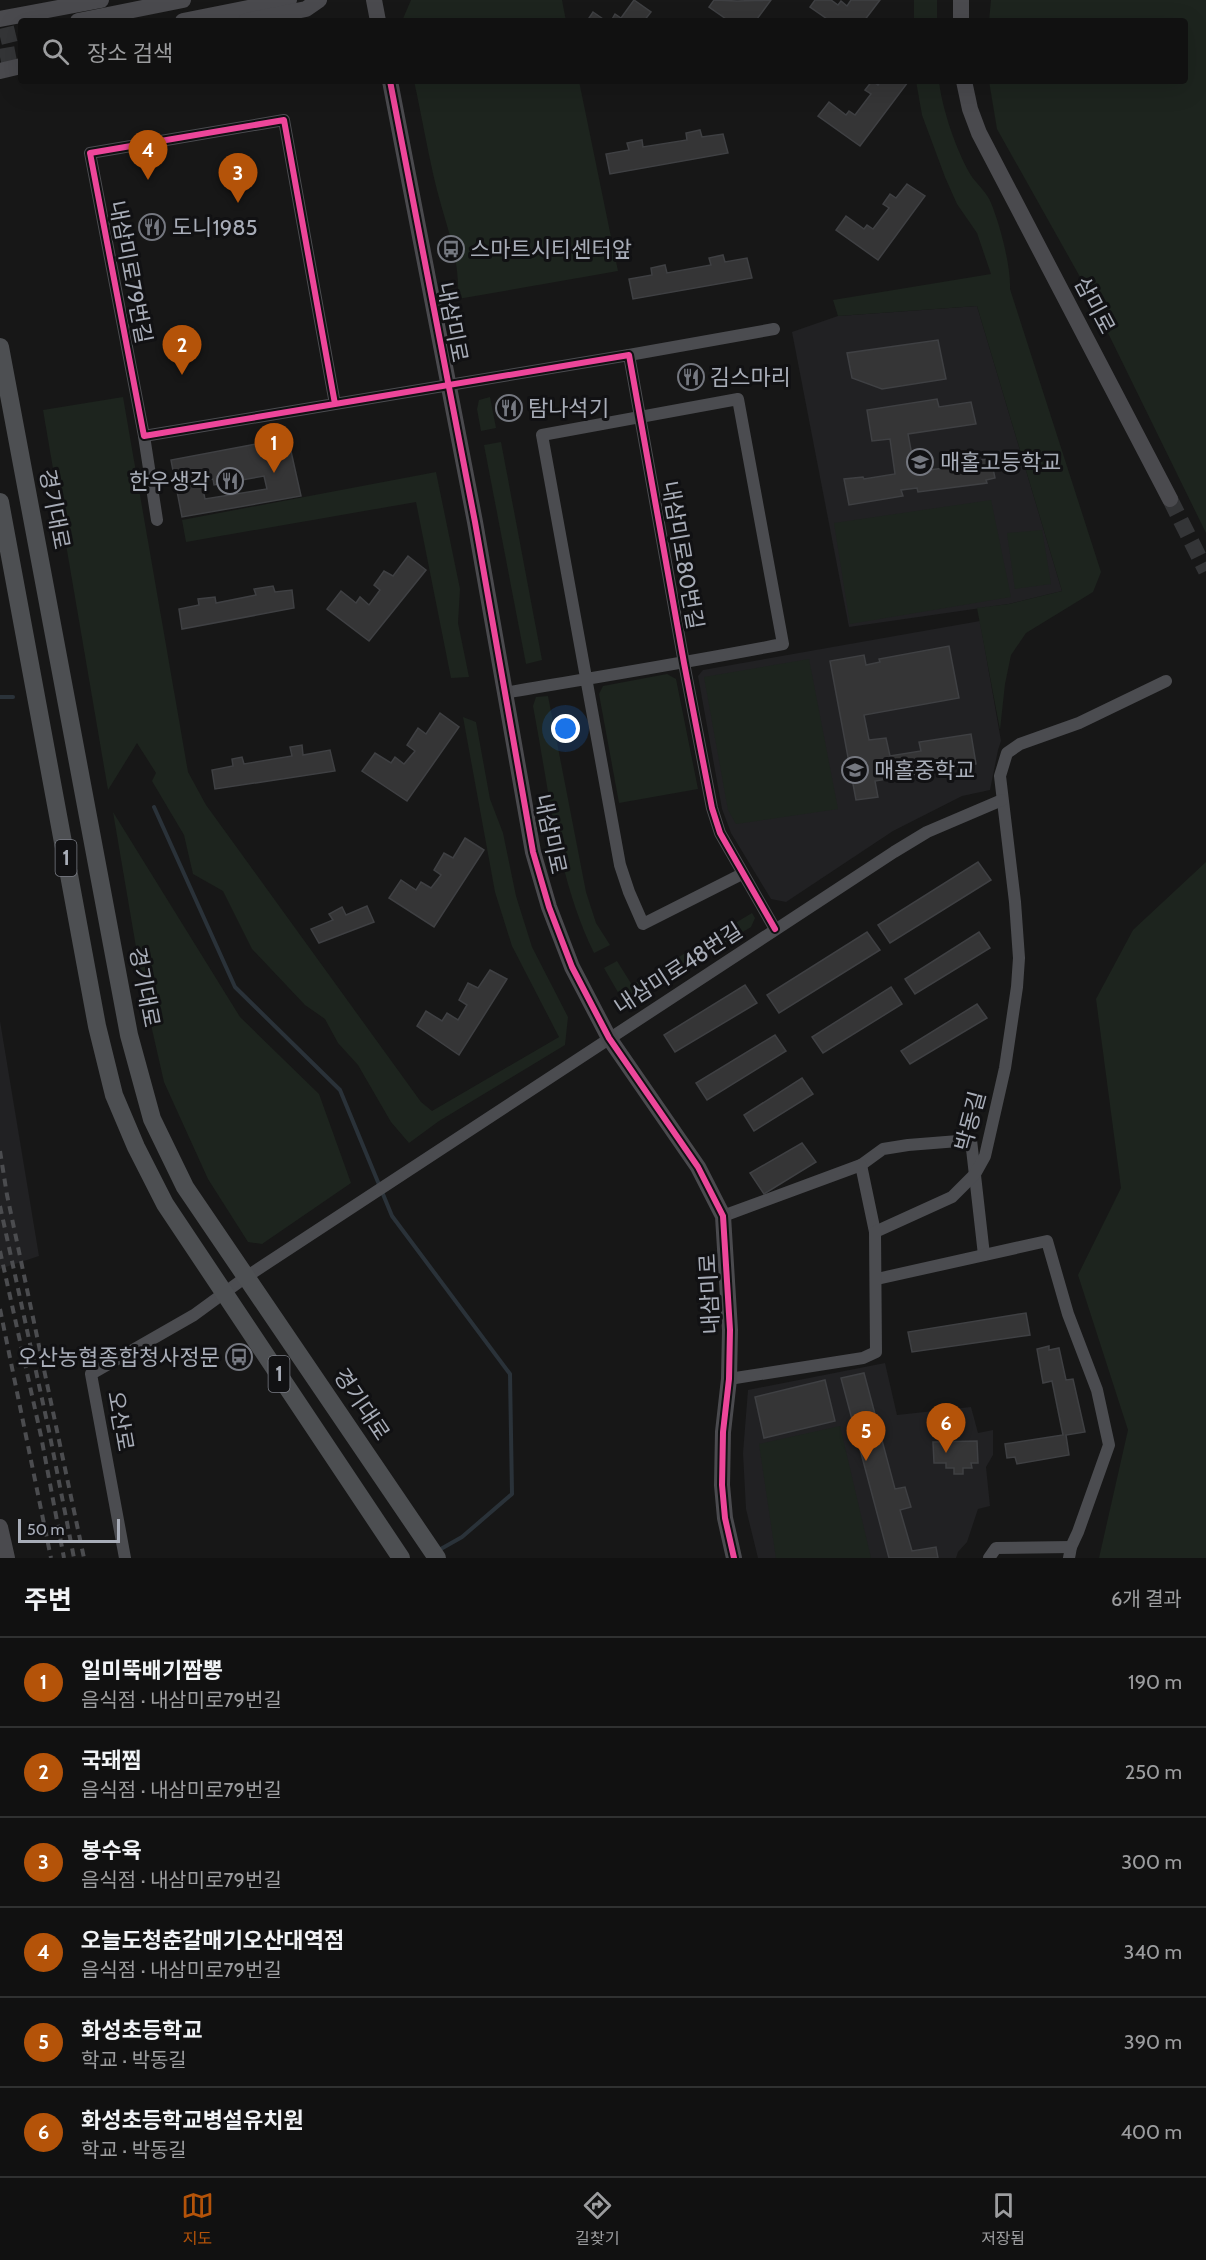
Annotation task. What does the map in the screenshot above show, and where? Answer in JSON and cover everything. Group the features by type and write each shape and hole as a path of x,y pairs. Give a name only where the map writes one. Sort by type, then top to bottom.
{"main road":[{"name":"경기대로","path":"0,347 129,1035 152,1119 185,1187 437,1558"},
{"name":"1","path":"0,502 97,1026 114,1095 136,1148 165,1204 397,1552"}],"street":[{"path":"0,19 101,0"},
{"path":"93,18 183,0"},
{"path":"198,18 289,0"},
{"path":"261,18 306,9 319,0"},
{"path":"374,0 377,18"},
{"path":"961,0 961,18"},
{"path":"0,71 18,67"},
{"name":"내삼미로","path":"391,84 475,522 533,852 549,907 572,967 609,1038 698,1167 723,1216 730,1330 722,1485 726,1518 735,1558"},
{"name":"삼미로","path":"965,84 970,109 979,133 1170,499"},
{"name":"내삼미로79번길","path":"144,436 90,153 284,120 335,404"},
{"path":"157,520 144,436 774,329"},
{"name":"내삼미로80번길","path":"629,355 712,807 720,833 776,929"},
{"path":"504,693 586,679 684,663 783,644 738,399 542,435 586,679 620,864 643,924 742,874"},
{"name":"박동길","path":"876,1232 952,1197 975,1174 985,1156 1005,1068 1018,977 1016,902 1000,776 1007,753 1020,744 1079,723 1166,681"},
{"name":"내삼미로48번길","path":"224,1292 927,832 1002,800"},
{"path":"723,1216 861,1165 883,1149 971,1140 984,1255"},
{"path":"729,1379 863,1358 876,1352 876,1232 861,1165"},
{"path":"877,1279 1047,1241 1068,1314 1097,1390 1108,1445 1070,1553 996,1548 989,1558"},
{"name":"오산로","path":"125,1558 91,1374 194,1315 224,1292"},
{"path":"0,1527 7,1558"}],"shaded area":[{"path":"411,0 562,0 565,18 403,18"},
{"path":"914,0 937,0 937,18 914,18"},
{"path":"991,0 1206,0 1206,533 1084,284 997,129 990,84 1188,84 1188,18 989,18"},
{"path":"415,84 580,84 618,271 458,299 455,257 434,176"},
{"path":"917,84 940,84 947,117 961,156 972,177 985,192 994,212 1007,257 1010,289 1101,572 1093,592 1026,633 1011,655 1000,730 977,608 1009,604 1062,591 977,306 838,316 833,300 991,274 977,233 957,204 945,177 922,115"},
{"name":"매홀고등학교","path":"977,306 1062,591 1009,604 849,627 792,332 838,316"},
{"path":"123,397 188,772 206,805 421,1102 432,1111 559,1037 512,946 495,892 463,717 476,722 490,799 503,833 516,896 532,947 568,1017 565,1045 439,1121 409,1143 391,1122 358,1065 338,1043 325,1019 305,1005 252,949 223,891 193,874 184,835 152,781 156,773 137,743 108,790 43,410"},
{"path":"490,397 496,428 481,431 477,409 479,400"},
{"path":"501,442 542,660 526,664 484,445"},
{"path":"436,472 460,589 458,623 469,677 451,678 416,502 186,542 182,520"},
{"path":"991,500 1011,597 850,624 834,523"},
{"path":"1042,530 1051,584 1015,589 1007,533"},
{"name":"매홀중학교","path":"980,621 1001,741 990,790 962,796 893,831 786,902 771,899 731,833 722,809 698,676 703,670"},
{"path":"809,659 838,809 736,824 728,810 704,677"},
{"path":"667,674 676,679 698,789 619,803 599,694 603,686"},
{"path":"548,696 586,892 596,923 610,945 594,953 571,894 550,801 533,706 536,697"},
{"path":"113,812 240,1017 319,1094 351,1183 262,1244 248,1242 208,1179 164,1082 144,994"},
{"path":"1206,862 1206,1558 1099,1558 1128,1430 1078,1275 1121,1188 1096,999 1133,930"},
{"path":"752,913 755,918 751,927 633,998 619,994 604,968 617,961 632,985"},
{"path":"0,1021 39,1256 0,1269"},
{"path":"885,1363 897,1415 971,1407 978,1433 993,1430 993,1455 986,1467 990,1506 978,1509 967,1542 956,1558 758,1558 746,1509 743,1453 748,1390"},
{"path":"840,1426 871,1558 776,1558 759,1444"}],"building":[{"path":"634,0 651,12 646,18 621,18"},
{"path":"714,0 771,0 758,18 725,18 709,7"},
{"path":"815,0 831,0 838,5 841,1 847,6 851,0 880,0 866,18 826,18 810,7"},
{"path":"593,12 602,18 589,18"},
{"path":"870,84 906,84 860,146 818,116 829,102 846,115 849,111 855,115 871,94 865,90"},
{"path":"700,130 702,137 723,134 728,153 610,174 606,154 629,150 627,143 642,140 643,147 687,140 686,133"},
{"path":"907,184 925,196 878,260 836,230 846,216 864,229 867,225 873,229 889,208 883,204 890,194 896,198"},
{"path":"723,255 725,262 747,258 752,278 633,299 629,279 652,275 651,268 665,265 667,273 711,265 709,258"},
{"path":"938,340 946,379 882,389 852,378 847,353"},
{"path":"937,399 939,407 971,402 976,424 908,434 915,472 980,463 980,460 991,459 995,478 986,480 987,483 918,492 917,488 901,490 903,496 849,505 844,479 863,477 864,479 895,474 890,439 872,441 867,410"},
{"path":"288,438 301,496 182,517 171,460","holes":["264,476 267,489 205,499 201,481 213,479 214,485"]},
{"path":"408,556 426,570 369,641 327,609 341,591 356,603 360,597 369,605 380,590 374,585 384,571 393,576"},
{"path":"273,586 275,592 292,590 294,608 182,629 179,609 199,605 198,599 215,597 216,603 256,595 254,589"},
{"path":"949,646 959,698 864,715 869,740 886,738 890,756 921,751 919,742 971,734 976,764 875,781 878,797 856,800 830,661 864,655 866,665 880,662 879,659"},
{"path":"440,713 459,727 407,801 362,771 375,753 391,763 395,757 404,764 415,751 407,745 418,728 426,734"},
{"path":"302,745 303,755 330,750 335,771 215,789 212,770 233,766 232,759 242,757 244,764 292,756 290,747"},
{"path":"465,838 484,850 434,927 389,898 401,880 416,890 421,882 431,888 441,875 434,870 444,853 453,858"},
{"path":"978,862 991,880 890,943 878,925"},
{"path":"367,906 374,922 319,943 311,929 333,920 329,914 342,907 346,915"},
{"path":"867,932 880,950 779,1013 767,995"},
{"path":"979,932 990,948 915,994 905,979"},
{"path":"490,970 507,979 459,1055 417,1026 426,1011 442,1021 447,1013 458,1020 467,1005 459,1000 468,983 478,988"},
{"path":"745,985 757,1003 675,1052 664,1035"},
{"path":"891,987 902,1004 823,1053 812,1037"},
{"path":"977,1004 987,1018 910,1064 901,1051"},
{"path":"775,1035 786,1051 707,1100 696,1083"},
{"path":"802,1078 813,1094 754,1131 744,1115"},
{"path":"802,1143 816,1162 764,1194 750,1173"},
{"path":"1026,1313 1030,1335 912,1352 908,1332"},
{"path":"1049,1346 1049,1350 1059,1348 1066,1380 1073,1379 1085,1432 1066,1435 1069,1455 1017,1464 1015,1457 1007,1458 1005,1444 1063,1435 1052,1381 1043,1383 1037,1349"},
{"path":"864,1373 895,1489 905,1487 911,1507 900,1510 912,1551 936,1547 938,1558 889,1558 841,1378"},
{"path":"825,1380 835,1421 764,1438 755,1397"},
{"path":"977,1441 978,1463 971,1463 972,1468 963,1468 963,1474 954,1474 954,1468 946,1468 946,1463 934,1463 933,1442"}],"waterway":[{"path":"0,697 13,697"},
{"path":"154,807 235,987 340,1090 392,1216 510,1374 512,1494 462,1537 439,1550"}],"tunnel":[{"path":"0,37 18,33"},
{"path":"0,57 18,54"},
{"path":"1170,499 1206,571"}],"railway":[{"path":"0,1151 7,1195 84,1558"},
{"path":"0,1206 74,1558"},
{"path":"0,1251 41,1436 64,1558"},
{"path":"0,1309 51,1558"}],"cycle path":[{"path":"391,84 475,522 533,852 549,907 572,967 609,1038 698,1167 723,1216 730,1330 722,1485 725,1518 734,1558"},
{"path":"335,404 144,436 90,153 284,120 335,404 629,355 712,808 720,833 775,929"}],"place":[{"name":"오늘도청춘갈매기오산대역점","path":"148,180"},
{"name":"봉수육","path":"238,203"},
{"name":"도니1985","path":"152,227"},
{"name":"스마트시티센터앞","path":"451,249"},
{"name":"국돼찜","path":"182,375"},
{"name":"김스마리","path":"691,377"},
{"name":"탐나석기","path":"509,408"},
{"name":"매홀고등학교","path":"920,462"},
{"name":"일미뚝배기짬뽕","path":"274,473"},
{"name":"한우생각","path":"230,481"},
{"name":"매홀중학교","path":"855,770"},
{"name":"오산농협종합청사정문","path":"239,1357"},
{"name":"화성초등학교병설유치원","path":"946,1453"},
{"name":"화성초등학교","path":"866,1461"}]}
